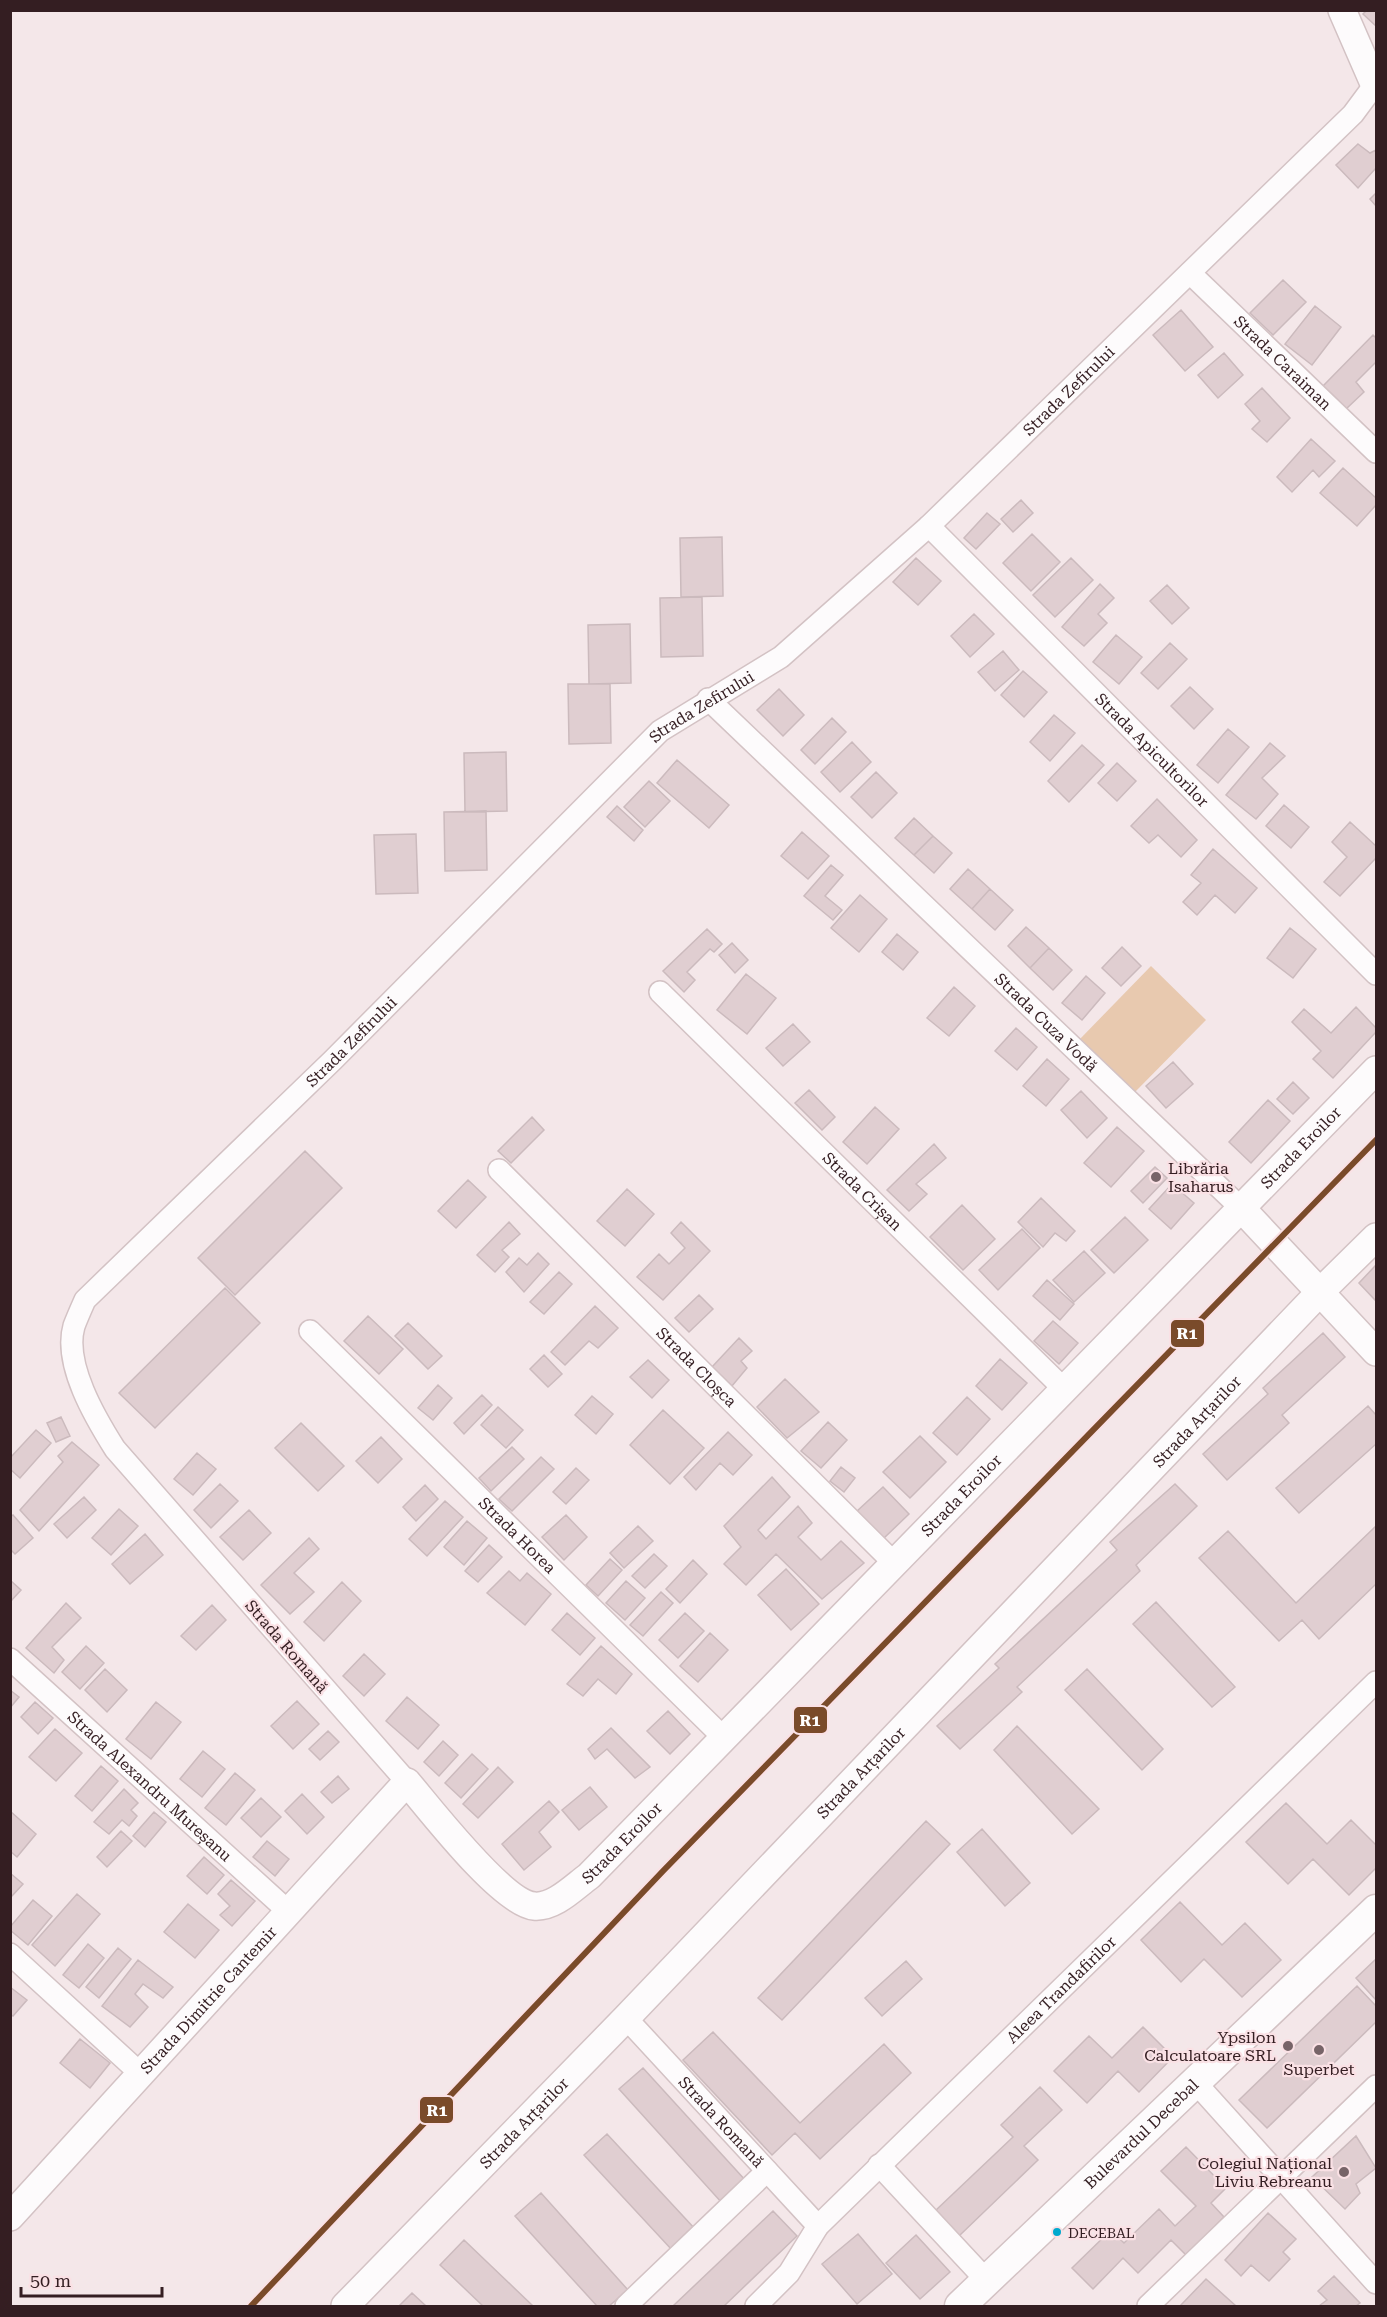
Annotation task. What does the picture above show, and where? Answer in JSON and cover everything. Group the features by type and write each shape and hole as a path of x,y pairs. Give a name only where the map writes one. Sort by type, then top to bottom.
{"main road":[{"name":"Bulevardul Decebal","path":"960,2307 1377,1910"}],"street":[{"path":"1342,10 1376,85"},
{"name":"Strada Zefirului","path":"73,1358 73,1328 85,1300 333,1060 660,731 708,699 781,657 929,526 1353,114 1376,85"},
{"name":"Strada Caraiman","path":"1190,273 1377,452"},
{"name":"Strada Apicultorilor","path":"929,526 1377,974"},
{"name":"Strada Cuza Vodă","path":"708,699 1209,1175 1377,1352"},
{"name":"Strada Crișan","path":"660,992 1065,1390"},
{"name":"Strada Eroilor","path":"535,1906 556,1900 589,1876 1377,1070"},
{"name":"Strada Cloșca","path":"499,1170 895,1564"},
{"name":"Strada Arțarilor","path":"345,2307 626,2018 1321,1291 1377,1237"},
{"name":"Strada Horea","path":"310,1331 724,1738"},
{"name":"Strada Romană","path":"73,1358 87,1398 115,1449 489,1875 517,1901 535,1906"},
{"name":"Strada Alexandru Mureșanu","path":"10,1659 289,1912"},
{"name":"Aleea Trandafirilor","path":"756,2307 789,2273 818,2226 1377,1683"},
{"name":"Strada Dimitrie Cantemir","path":"10,2217 407,1782"},
{"path":"10,1954 141,2074"},
{"name":"Strada Romană","path":"626,2018 818,2226"},
{"path":"1196,2083 1377,2283"},
{"path":"1148,2307 1281,2176 1377,2086"},
{"path":"879,2165 987,2281"},
{"path":"626,2307 767,2171"}],"shaded area":[{"path":"1151,966 1206,1020 1134,1093 1080,1039"}],"building":[{"path":"1367,10 1376,10 1376,26 1363,14"},
{"path":"1358,144 1370,153 1376,150 1376,168 1358,188 1336,165"},
{"path":"1376,193 1376,206 1370,199"},
{"path":"1283,280 1306,302 1273,335 1250,313"},
{"path":"1315,306 1341,327 1312,365 1285,344"},
{"path":"1181,310 1213,347 1185,371 1153,335"},
{"path":"1373,335 1376,338 1376,362 1356,382 1364,392 1346,409 1323,386"},
{"path":"1224,353 1243,375 1218,398 1198,375"},
{"path":"1262,388 1290,418 1267,442 1252,429 1260,421 1245,404"},
{"path":"1311,439 1335,461 1319,477 1313,470 1292,492 1277,477"},
{"path":"1343,468 1376,498 1376,505 1357,526 1320,493"},
{"path":"1021,500 1033,513 1013,532 1001,519"},
{"path":"987,513 1000,524 976,549 964,538"},
{"path":"1032,534 1060,562 1031,591 1003,563"},
{"path":"722,537 723,596 681,597 680,538"},
{"path":"916,558 941,581 918,605 893,582"},
{"path":"1071,558 1093,580 1055,617 1033,595"},
{"path":"1100,584 1114,598 1098,614 1107,623 1084,646 1062,627"},
{"path":"1167,585 1189,608 1172,624 1150,601"},
{"path":"702,597 703,656 661,657 660,598"},
{"path":"974,614 994,634 970,657 951,636"},
{"path":"630,624 631,683 589,684 588,625"},
{"path":"1116,635 1142,657 1119,684 1093,662"},
{"path":"1170,643 1187,659 1158,689 1141,673"},
{"path":"1003,651 1019,670 995,691 978,672"},
{"path":"1023,671 1047,692 1024,717 1001,695"},
{"path":"568,684 610,684 611,743 569,744"},
{"path":"1190,687 1213,709 1194,729 1171,706"},
{"path":"779,689 804,715 783,736 757,710"},
{"path":"1054,715 1075,733 1050,761 1030,742"},
{"path":"832,718 846,732 815,764 801,750"},
{"path":"1228,729 1249,747 1218,783 1197,765"},
{"path":"852,742 871,762 840,792 821,772"},
{"path":"1270,743 1285,756 1262,778 1278,794 1256,819 1226,795"},
{"path":"1082,745 1104,765 1069,802 1048,781"},
{"path":"506,752 507,811 465,812 464,753"},
{"path":"677,760 729,805 709,828 657,783"},
{"path":"1117,763 1136,781 1117,801 1098,783"},
{"path":"876,772 897,793 872,818 851,797"},
{"path":"649,781 670,801 645,827 624,807"},
{"path":"1157,799 1197,840 1181,857 1158,835 1149,843 1131,826"},
{"path":"1284,805 1309,827 1291,848 1266,826"},
{"path":"617,806 643,830 634,841 607,817"},
{"path":"486,811 487,870 445,871 444,812"},
{"path":"914,818 933,836 914,855 895,838"},
{"path":"1350,822 1376,846 1376,858 1340,896 1324,882 1347,857 1332,842"},
{"path":"802,832 829,856 808,879 781,856"},
{"path":"416,834 418,893 376,894 374,835"},
{"path":"933,836 952,853 934,873 914,855"},
{"path":"1213,849 1257,888 1235,913 1215,895 1197,915 1183,902 1201,883 1191,875"},
{"path":"831,865 843,875 825,896 842,910 833,920 804,896"},
{"path":"968,869 990,889 972,909 950,889"},
{"path":"990,889 1013,910 995,930 972,909"},
{"path":"860,895 887,919 859,952 831,928"},
{"path":"1026,927 1049,948 1030,968 1008,946"},
{"path":"1290,928 1316,949 1293,978 1267,958"},
{"path":"707,929 722,944 714,952 710,949 687,972 695,980 684,992 663,971"},
{"path":"897,934 918,952 903,970 882,952"},
{"path":"732,943 748,960 735,973 719,955"},
{"path":"1122,947 1141,966 1121,986 1102,968"},
{"path":"1049,948 1072,970 1053,990 1030,968"},
{"path":"746,974 776,998 747,1034 717,1010"},
{"path":"1086,976 1105,993 1082,1020 1062,1003"},
{"path":"954,987 975,1006 949,1036 927,1018"},
{"path":"1356,1007 1376,1028 1376,1032 1333,1078 1313,1059 1321,1051 1292,1022 1304,1009 1331,1033"},
{"path":"793,1024 810,1042 783,1066 766,1048"},
{"path":"1016,1028 1037,1047 1017,1070 995,1051"},
{"path":"1047,1059 1069,1079 1046,1106 1023,1086"},
{"path":"1173,1062 1193,1084 1166,1108 1146,1086"},
{"path":"1293,1082 1309,1098 1293,1114 1277,1099"},
{"path":"809,1090 835,1117 822,1130 795,1103"},
{"path":"1081,1091 1107,1118 1087,1138 1061,1110"},
{"path":"1268,1100 1290,1121 1251,1163 1229,1142"},
{"path":"875,1107 899,1129 867,1164 843,1142"},
{"path":"532,1117 544,1130 511,1163 498,1151"},
{"path":"1117,1127 1144,1151 1111,1187 1084,1163"},
{"path":"934,1144 946,1158 916,1184 927,1194 909,1211 887,1190"},
{"path":"305,1151 342,1188 235,1295 198,1258"},
{"path":"1155,1167 1167,1178 1143,1203 1131,1191"},
{"path":"468,1180 486,1197 456,1228 438,1211"},
{"path":"1172,1184 1194,1203 1171,1229 1149,1209"},
{"path":"627,1189 654,1214 625,1246 597,1221"},
{"path":"1041,1198 1075,1231 1066,1241 1055,1233 1043,1247 1018,1222"},
{"path":"962,1205 995,1239 963,1270 930,1237"},
{"path":"1125,1217 1148,1240 1114,1273 1091,1250"},
{"path":"509,1222 520,1234 502,1250 509,1257 495,1272 477,1255"},
{"path":"681,1222 710,1251 663,1300 637,1277 659,1254 669,1264 685,1248 671,1233"},
{"path":"1022,1229 1040,1248 998,1290 979,1270"},
{"path":"1084,1251 1105,1273 1074,1302 1053,1280"},
{"path":"538,1253 549,1264 524,1292 506,1272 519,1258 527,1265"},
{"path":"1376,1265 1376,1301 1359,1283"},
{"path":"559,1272 572,1284 544,1314 530,1302"},
{"path":"1047,1280 1074,1304 1060,1320 1033,1296"},
{"path":"225,1288 260,1323 155,1428 119,1393"},
{"path":"699,1295 713,1309 689,1332 675,1318"},
{"path":"595,1306 618,1328 598,1348 589,1341 565,1365 551,1352"},
{"path":"368,1316 403,1349 379,1374 344,1341"},
{"path":"1053,1321 1078,1343 1059,1364 1034,1341"},
{"path":"408,1323 442,1356 428,1369 395,1336"},
{"path":"1323,1333 1345,1357 1282,1415 1289,1423 1227,1480 1203,1454 1268,1394 1263,1388"},
{"path":"739,1338 752,1351 741,1361 747,1368 732,1386 712,1367"},
{"path":"544,1355 562,1374 548,1387 530,1369"},
{"path":"1000,1359 1027,1383 1002,1410 976,1386"},
{"path":"648,1360 669,1380 652,1398 630,1377"},
{"path":"785,1379 819,1412 787,1438 757,1407"},
{"path":"438,1385 452,1398 433,1420 418,1408"},
{"path":"482,1395 492,1405 464,1434 454,1423"},
{"path":"592,1396 613,1414 596,1434 575,1415"},
{"path":"967,1397 990,1419 957,1455 933,1433"},
{"path":"1368,1406 1376,1415 1376,1444 1299,1513 1276,1488"},
{"path":"498,1407 523,1430 506,1448 481,1425"},
{"path":"663,1410 704,1448 670,1484 630,1445"},
{"path":"61,1417 70,1436 56,1442 47,1423"},
{"path":"828,1422 847,1440 821,1468 801,1451"},
{"path":"301,1423 344,1466 318,1491 275,1448"},
{"path":"36,1430 51,1443 20,1478 10,1469 10,1458"},
{"path":"728,1432 752,1455 733,1475 720,1463 696,1490 684,1477"},
{"path":"920,1436 946,1462 910,1498 883,1472"},
{"path":"381,1437 402,1459 378,1483 356,1461"},
{"path":"72,1442 99,1465 39,1531 20,1510 63,1462 58,1456"},
{"path":"512,1447 524,1459 491,1491 479,1478"},
{"path":"197,1453 216,1469 193,1495 174,1479"},
{"path":"541,1457 554,1469 512,1511 499,1499"},
{"path":"841,1467 855,1478 844,1492 830,1481"},
{"path":"576,1468 589,1480 566,1504 553,1492"},
{"path":"772,1477 790,1497 758,1530 766,1539 798,1506 812,1523 798,1537 821,1560 841,1541 864,1563 822,1599 776,1554 746,1585 724,1564 741,1547 724,1526"},
{"path":"220,1484 238,1501 211,1528 194,1510"},
{"path":"1175,1484 1197,1506 1136,1565 1140,1571 1017,1687 1022,1692 960,1749 937,1726 999,1668 995,1664 1117,1550 1110,1542"},
{"path":"425,1485 438,1499 416,1521 403,1507"},
{"path":"883,1487 909,1514 883,1539 856,1512"},
{"path":"84,1497 96,1510 67,1538 54,1524"},
{"path":"445,1501 463,1517 427,1556 409,1539"},
{"path":"119,1509 138,1526 111,1555 92,1538"},
{"path":"249,1510 271,1533 243,1560 220,1537"},
{"path":"13,1515 33,1538 15,1554 10,1549 10,1517"},
{"path":"566,1515 587,1537 564,1560 542,1537"},
{"path":"467,1521 487,1538 464,1565 444,1547"},
{"path":"638,1526 653,1541 624,1568 610,1553"},
{"path":"1376,1526 1376,1584 1319,1639 1302,1620 1279,1641 1199,1558 1228,1531 1296,1603"},
{"path":"145,1534 163,1555 130,1584 112,1564"},
{"path":"309,1538 319,1549 294,1573 314,1592 290,1614 261,1585"},
{"path":"489,1545 502,1557 478,1582 465,1571"},
{"path":"654,1554 667,1566 645,1588 632,1576"},
{"path":"610,1559 622,1570 598,1596 586,1585"},
{"path":"693,1560 707,1574 680,1603 666,1589"},
{"path":"786,1569 819,1604 791,1630 758,1595"},
{"path":"509,1571 520,1581 527,1573 551,1594 525,1625 487,1593"},
{"path":"10,1580 21,1590 10,1602"},
{"path":"626,1581 645,1598 625,1620 606,1603"},
{"path":"342,1582 361,1601 324,1641 304,1622"},
{"path":"661,1592 673,1603 643,1636 630,1625"},
{"path":"1156,1602 1235,1687 1212,1707 1133,1624"},
{"path":"66,1603 81,1618 52,1647 64,1660 54,1673 26,1648"},
{"path":"212,1605 226,1620 196,1650 181,1636"},
{"path":"567,1613 595,1638 580,1655 552,1630"},
{"path":"685,1613 704,1631 678,1658 659,1640"},
{"path":"710,1633 728,1650 698,1682 680,1666"},
{"path":"86,1646 104,1663 80,1689 62,1672"},
{"path":"601,1646 632,1674 616,1694 598,1679 583,1696 567,1684"},
{"path":"364,1654 385,1674 364,1696 343,1676"},
{"path":"105,1669 127,1690 107,1712 85,1690"},
{"path":"1087,1669 1163,1749 1142,1770 1065,1690"},
{"path":"10,1690 19,1697 10,1708"},
{"path":"407,1697 439,1725 418,1749 386,1721"},
{"path":"297,1701 319,1724 293,1749 271,1726"},
{"path":"35,1702 53,1718 38,1734 21,1717"},
{"path":"156,1702 181,1722 151,1759 126,1739"},
{"path":"668,1711 690,1734 670,1754 647,1731"},
{"path":"1017,1726 1099,1809 1072,1834 994,1750"},
{"path":"611,1728 650,1767 635,1778 607,1749 595,1759 588,1749"},
{"path":"55,1729 82,1753 56,1781 29,1757"},
{"path":"328,1731 339,1742 320,1760 309,1749"},
{"path":"443,1741 458,1755 439,1776 424,1762"},
{"path":"203,1751 225,1769 202,1797 180,1779"},
{"path":"472,1754 488,1769 461,1798 445,1783"},
{"path":"101,1766 118,1781 92,1811 75,1796"},
{"path":"498,1767 513,1782 478,1818 463,1804"},
{"path":"235,1773 255,1790 226,1825 205,1808"},
{"path":"338,1776 349,1789 332,1803 321,1792"},
{"path":"590,1787 607,1807 579,1830 562,1810"},
{"path":"124,1789 138,1803 131,1810 137,1816 129,1826 122,1820 109,1834 94,1822"},
{"path":"302,1794 324,1817 307,1834 285,1811"},
{"path":"261,1798 281,1817 261,1837 241,1818"},
{"path":"549,1801 559,1812 539,1832 551,1847 524,1870 502,1844"},
{"path":"1286,1803 1327,1844 1351,1820 1376,1845 1376,1868 1349,1895 1313,1859 1288,1884 1246,1842"},
{"path":"10,1811 36,1834 17,1857 10,1851"},
{"path":"154,1812 166,1822 145,1847 133,1836"},
{"path":"926,1821 950,1844 782,2020 758,1998"},
{"path":"982,1829 1030,1883 1005,1906 957,1852"},
{"path":"121,1831 132,1841 107,1867 97,1857"},
{"path":"267,1841 289,1859 275,1876 253,1857"},
{"path":"204,1857 224,1875 207,1894 187,1876"},
{"path":"10,1873 23,1884 10,1898"},
{"path":"231,1880 255,1901 232,1926 220,1915 230,1906 218,1894"},
{"path":"77,1894 100,1914 55,1966 32,1945"},
{"path":"33,1900 52,1916 28,1945 10,1930 10,1927"},
{"path":"1180,1902 1222,1945 1245,1923 1281,1960 1242,1997 1204,1959 1181,1982 1141,1940"},
{"path":"188,1904 219,1930 195,1958 164,1932"},
{"path":"88,1944 104,1958 79,1988 63,1975"},
{"path":"118,1948 131,1959 99,1998 86,1987"},
{"path":"1376,1959 1376,2000 1356,1978"},
{"path":"138,1960 173,1987 163,1998 143,1984 135,1994 148,2007 130,2027 102,2006"},
{"path":"906,1961 922,1979 882,2016 865,1998"},
{"path":"1357,1986 1376,2006 1376,2022 1267,2128 1239,2100"},
{"path":"10,1987 27,2000 13,2016 10,2014"},
{"path":"1143,2027 1173,2057 1139,2092 1118,2071 1087,2103 1054,2071 1089,2036 1112,2058"},
{"path":"713,2032 800,2123 884,2044 911,2073 820,2159 795,2133 772,2155 683,2060"},
{"path":"80,2039 110,2063 90,2088 60,2063"},
{"path":"643,2068 746,2181 722,2203 619,2089"},
{"path":"1040,2087 1062,2110 1024,2146 1038,2160 959,2236 935,2211 1013,2137 1001,2125"},
{"path":"607,2134 695,2229 672,2250 584,2155"},
{"name":"Colegiul Național Liviu Rebreanu","path":"1356,2136 1376,2168 1356,2184 1360,2193 1345,2209 1312,2177"},
{"path":"1186,2147 1226,2188 1211,2203 1224,2217 1186,2255 1171,2240 1138,2273 1123,2258 1093,2289 1072,2268 1111,2230 1124,2243 1159,2209 1175,2226 1196,2206 1161,2171"},
{"path":"541,2193 628,2290 609,2306 597,2306 515,2216"},
{"path":"773,2211 797,2236 724,2306 673,2306"},
{"path":"1268,2213 1296,2239 1283,2252 1290,2259 1269,2281 1251,2265 1241,2276 1225,2260"},
{"path":"858,2234 892,2274 857,2304 822,2264"},
{"path":"916,2235 950,2272 920,2299 886,2263"},
{"path":"464,2240 533,2306 483,2306 440,2265"},
{"path":"1334,2276 1360,2303 1356,2306 1319,2306 1327,2300 1318,2291"},
{"path":"1206,2279 1236,2306 1180,2306"},
{"path":"412,2293 426,2306 399,2306"}],"transit line":[{"name":"R1","path":"251,2306 663,1871 1376,1140"}],"place":[{"name":"Librăria Isaharus","path":"1156,1177"},
{"name":"Ypsilon Calculatoare SRL","path":"1288,2046"},
{"name":"Superbet","path":"1319,2050"},
{"name":"Colegiul Național Liviu Rebreanu","path":"1344,2172"},
{"name":"DECEBAL","path":"1057,2232"}]}
